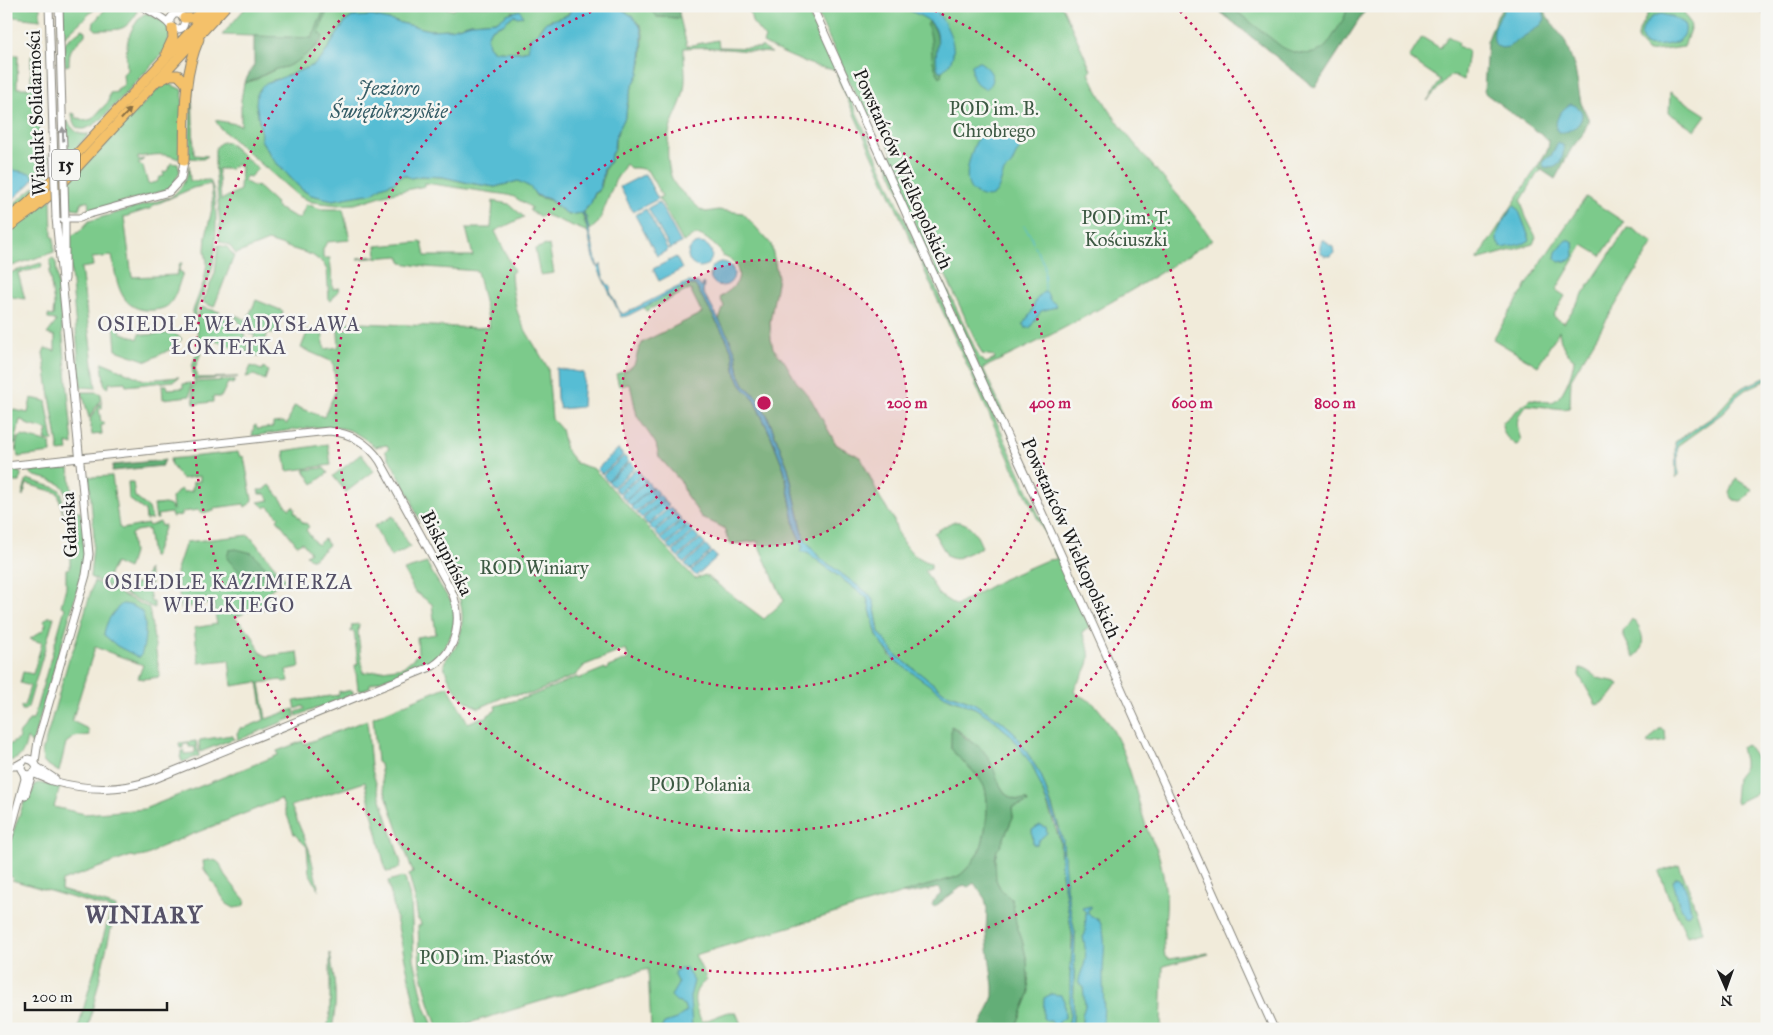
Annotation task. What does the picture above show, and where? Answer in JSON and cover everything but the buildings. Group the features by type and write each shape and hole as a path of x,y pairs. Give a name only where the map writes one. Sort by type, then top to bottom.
{"main road":[{"path":"184,18 199,16 210,6"},
{"name":"15","path":"6,220 37,196 214,6"},
{"name":"15","path":"6,229 31,212 52,193 226,6"},
{"path":"1759,6 1767,11"},
{"path":"153,72 172,42 171,26"},
{"path":"184,161 190,61 202,32"},
{"path":"148,91 163,79 174,74 181,77 187,86"}],"street":[{"name":"Wiadukt Solidarności","path":"49,6 56,218"},
{"name":"Wiadukt Solidarności","path":"59,6 65,218"},
{"name":"Powstańców Wielkopolskich","path":"812,6 1274,1029"},
{"path":"144,8 166,15 179,14 184,18 183,27 177,29 144,8"},
{"path":"171,26 170,19 172,16"},
{"path":"56,218 80,214 86,215 169,192 181,179 184,161"},
{"name":"Gdańska","path":"18,809 24,798 32,767 34,746 38,741 88,565 88,536 65,302 56,238 56,218"},
{"name":"Gdańska","path":"65,218 65,302"},
{"name":"Biskupińska","path":"32,767 51,781 86,789 145,783 425,670 436,664 445,655 454,639 458,622 453,594 380,461 370,448 354,437 337,432 329,432 80,459"},
{"path":"6,466 80,459"},
{"path":"6,766 32,767"},
{"path":"6,770 23,772 32,767"},
{"name":"Gdańska","path":"6,848 25,779 23,772 32,767"}],"green space":[{"path":"6,6 40,6 40,20 6,16"},
{"path":"63,6 98,6 63,38"},
{"path":"108,6 133,6 136,8 137,13 128,24 120,29 96,30 93,27 94,22"},
{"path":"247,6 326,6 312,38 222,35"},
{"path":"326,6 329,6 319,31 323,37 313,49 292,64 244,83 254,65 254,36 312,38"},
{"path":"329,6 440,6 453,10 459,6 573,6 567,15 550,20 543,25 528,50 520,52 494,51 489,45 487,37 491,29 503,24 514,15 518,17 513,11 498,21 471,23 451,29 430,30 372,16 352,17 345,22 322,58 314,65 287,77 273,80 256,104 261,140 273,159 301,189 311,195 333,199 373,193 381,187 395,182 404,175 411,178 421,176 443,177 495,187 518,181 531,187 536,196 549,200 568,215 582,213 588,232 543,214 541,217 529,210 532,208 508,195 425,183 425,186 391,193 355,204 338,205 312,202 298,196 221,129 215,120 241,125 241,100 244,83 255,80 276,69 286,67 321,43 322,38 319,31"},
{"path":"617,6 647,6 657,17 680,18 687,46 718,40 719,47 761,48 762,46 772,53 705,47 684,48 684,90 668,139 670,173 676,186 701,210 706,212 718,210 743,213 771,244 778,277 770,322 773,348 811,399 836,444 861,458 881,500 893,518 898,534 904,544 914,555 931,564 931,569 925,571 939,595 957,606 1003,579 1047,560 1057,559 1011,463 836,74 840,76 1090,628 1082,632 1089,650 1089,661 1074,692 1094,704 1107,720 1128,765 1147,829 1157,850 1163,872 1166,895 1165,957 1169,959 1209,954 1163,966 1161,1029 1071,1029 1073,1020 1075,934 1066,887 1059,826 1041,775 1014,732 1000,720 972,702 944,692 896,655 879,632 874,603 870,595 819,557 804,538 788,468 767,415 756,396 745,386 739,374 736,354 719,320 724,306 720,298 737,283 738,273 735,264 722,256 722,253 716,246 700,235 683,242 659,198 662,196 647,170 630,168 626,164 615,181 599,222 589,231 584,212 601,188 605,169 615,149 615,138 626,115 632,87 639,73 642,58 643,34 641,26 632,16"},
{"path":"647,6 678,6 680,18 657,17"},
{"path":"749,6 807,6 809,15 838,70 810,64 763,43 765,38 752,22"},
{"name":"POD im. B. Chrobrego","path":"814,6 1062,6 1091,70 1089,73 1114,117 1212,240 1100,308 1042,340 983,368 1023,456 1020,456 940,282 945,284 979,357 986,363 995,359 994,356 982,354 945,274 941,276 936,272 887,163 891,159 892,153 879,125 880,122 864,112"},
{"path":"1213,6 1368,6 1315,88"},
{"path":"1213,6 1230,6 1282,47 1303,54 1320,51 1326,46 1344,18 1347,6 1368,6 1315,88"},
{"path":"1504,6 1544,6 1547,16 1565,41 1575,69 1581,103 1589,120 1583,134 1572,148 1555,179 1537,167 1548,149 1549,141 1484,91 1487,42 1496,18"},
{"path":"1649,6 1681,6 1691,26 1684,47 1648,52 1638,41 1639,31 1647,16"},
{"path":"147,13 163,21 171,31 166,50 102,119 92,126 79,129 75,126 72,113 75,114 75,118 85,121 92,119 108,102 110,93 117,92 117,89 124,85 123,74 127,70 128,40 139,18"},
{"path":"929,22 934,27 936,33 938,64 939,70 942,71 941,77 933,63 931,38 927,25"},
{"path":"82,29 85,31 85,35 71,50 69,65 65,66 64,43"},
{"path":"1448,36 1459,43 1458,46 1468,51 1464,80 1453,75 1450,76 1427,101 1441,80 1409,58 1422,37 1440,48"},
{"path":"6,46 10,46 10,55 18,55 17,88 31,88 31,56 39,56 39,153 49,156 50,177 34,194 6,216 6,210 40,182 41,178 34,177 33,180 6,187"},
{"path":"175,77 181,83 170,80 167,83 183,90 180,158 168,155 138,157 138,160 144,159 138,164 143,166 148,184 157,182 160,177 164,176 163,172 167,171 171,163 178,164 180,171 173,185 166,190 107,207 89,210 88,200 81,203 79,209 72,208 69,204 69,181 167,79"},
{"path":"192,87 194,155 208,156 203,159 189,158"},
{"path":"1670,92 1706,115 1695,130 1669,113"},
{"path":"67,120 76,131 82,134 89,134 68,157"},
{"path":"228,142 258,169 250,177 246,176 244,181 255,187 256,185 281,210 300,219 306,204 321,209 343,209 350,240 327,242 323,249 323,258 330,258 333,289 340,288 331,301 329,300 327,270 323,263 312,255 268,241 236,254 229,245 219,241 220,225 215,149 220,143","holes":["236,164 241,167 240,190 221,200 218,169 231,169"]},
{"path":"189,165 190,181 210,180 213,188 216,211 216,239 213,264 194,319 192,313 204,281 207,263 205,250 206,236 213,204 211,184 193,188 152,206 152,208 124,217 132,277 177,275 180,263 182,263 179,271 183,273 171,302 166,307 142,310 127,301 118,285 112,256 92,258 93,266 81,268 96,388 81,387 68,237 79,232 89,221 171,197 183,183"},
{"path":"1537,167 1542,170 1537,174 1521,201 1526,217 1536,237 1533,244 1477,260"},
{"path":"1586,197 1624,222 1601,256 1583,245 1556,290 1565,296 1553,316 1564,323 1627,228 1633,229 1653,243 1571,379 1569,408 1527,405 1520,413 1518,430 1521,440 1516,445 1505,435 1502,426 1503,422 1530,399 1550,402 1559,397 1570,377 1574,359 1564,347 1559,331 1538,366 1493,339 1544,258"},
{"path":"51,199 54,252 6,268 6,233"},
{"path":"493,201 509,204 524,217 495,231 514,271 511,273 512,287 517,311 523,326 548,368 552,419 561,429 566,450 576,463 594,469 695,579 705,575 764,619 784,601 757,541 732,544 729,542 724,528 701,517 686,495 682,483 659,457 656,444 637,416 630,384 619,386 616,374 625,371 633,365 643,342 702,313 690,289 646,311 644,307 688,285 695,285 726,338 733,354 736,375 743,388 753,398 771,436 784,469 796,531 803,546 802,551 809,554 867,598 877,635 891,657 949,698 975,708 997,722 1011,735 1030,761 1038,778 1060,841 1061,868 1072,934 1068,1029 1015,1029 1029,994 1027,961 1016,923 1012,900 1000,888 996,880 994,866 997,850 1013,817 1012,807 1025,804 1027,800 1014,799 1005,793 998,783 990,762 985,755 952,726 951,748 981,780 986,792 987,816 984,834 981,847 974,860 957,877 695,955 707,980 695,994 695,1004 702,1022 728,1012 736,1012 743,1029 651,1029 648,969 449,1029 438,1029 420,967 418,926 421,925 418,920 409,875 413,873 383,786 380,764 377,762 373,717 448,686 468,723 482,717 484,719 496,710 495,706 531,696 577,677 578,679 605,668 606,670 608,667 629,659 626,649 585,665 576,675 531,694 508,695 479,708 470,703 456,691 444,665 457,644 461,630 462,611 457,590 429,531 427,531 418,516 412,500 385,451 389,449 387,445 375,447 349,430 328,427 252,436 254,426 256,425 257,429 273,427 273,423 283,422 287,424 294,406 324,417 336,390 333,362 301,348 308,330 314,330 317,333 322,332 325,349 339,347 338,322 490,327 477,271 402,263 399,256 357,258 377,256 376,246 422,242 425,256 473,256 466,228 491,228"},
{"path":"218,245 227,247 234,256 214,307 203,301 215,273"},
{"path":"549,245 554,273 540,275 535,249"},
{"path":"53,258 56,263 73,445 67,443 68,451 59,452 43,353 45,348 55,351 55,336 47,334 56,322 55,320 48,319 48,315 53,316 54,304 49,271 51,270 50,260"},
{"path":"41,263 41,268 18,273 25,299 6,296 6,274"},
{"path":"256,300 283,311 275,334 268,332 259,357 253,354 252,346 255,345 254,334 249,334 235,317 235,315 247,320"},
{"path":"201,307 220,312 220,315 229,319 231,329 244,333 247,340 248,353 207,338 195,368 198,378 238,377 194,380 192,366 199,347 196,320"},
{"path":"114,324 122,327 120,332 138,339 140,333 145,335 174,333 182,339 173,348 147,361 116,350"},
{"path":"102,362 144,380 179,377 174,381 126,386 125,382 109,383 107,388 104,383"},
{"path":"251,366 262,370 264,367 268,371 265,380 254,375 246,377"},
{"path":"1767,377 1767,380 1745,390 1736,397 1723,413 1677,446 1678,475 1676,478 1675,442 1714,416 1743,387"},
{"path":"235,380 233,384 228,383 221,397 213,397 213,402 194,404 192,388 194,382"},
{"path":"191,383 190,396 163,399 162,385 167,385 168,389 183,388 183,384"},
{"path":"82,392 97,392 101,394 101,399 89,418"},
{"path":"31,398 46,401 53,441 45,440 48,430 26,424 25,421 20,420 15,444 9,443 11,436 6,435 6,408 28,413"},
{"path":"102,401 102,408 99,409 101,422 104,422 104,425 101,425 102,434 92,435 90,419"},
{"path":"22,436 50,443 51,453 18,457 16,446 18,438"},
{"path":"328,444 331,465 287,471 284,451"},
{"path":"238,452 240,456 244,457 252,499 251,503 245,507 244,504 214,508 214,511 200,513 199,510 182,512 182,515 172,517 171,513 157,515 158,519 156,519 154,505 165,504 171,506 173,510 172,498 180,489 184,492 192,491 193,482 200,481 200,476 182,479 171,465 170,459"},
{"path":"361,454 374,471 346,492 333,476"},
{"path":"165,460 162,466 112,471 113,465"},
{"path":"69,468 74,511 80,511 85,534 82,574 32,744 27,738 25,747 19,757 6,761 6,747 20,738 18,735 29,720 33,720 65,608 61,606 66,587 66,569 70,568 70,515 66,514 65,492 60,484 34,476 29,471"},
{"path":"324,468 328,473 313,484 304,470"},
{"path":"16,470 21,474 20,482 6,482 6,471"},
{"path":"89,476 112,476 119,527 122,529 148,524 149,526 160,522 161,526 165,525 154,557 152,557 148,529 131,534 133,553 128,569 115,563 107,578 128,588 145,579 148,569 151,584 148,585 151,602 154,602 154,608 90,577 94,536"},
{"path":"27,479 59,489 62,494 63,514 58,493 27,484 23,496"},
{"path":"1736,479 1752,489 1748,496 1741,501 1733,500 1730,493"},
{"path":"128,482 133,482 135,497 149,508 152,519 146,520 145,511 129,499"},
{"path":"270,485 289,509 293,506 294,511 304,524 306,523 309,527 306,530 317,545 324,539 329,545 313,559 306,555 310,552 302,542 297,545 277,519 279,517 268,506 265,508 258,502 270,500 265,494 259,494 258,490 264,490"},
{"path":"393,516 410,547 391,557 374,526"},
{"path":"952,522 963,523 972,528 982,547 955,559 948,557 934,533"},
{"path":"249,535 285,579 268,592 269,608 243,612 243,614 234,617 251,633 261,653 267,656 298,652 300,667 286,670 289,681 283,682 281,680 260,683 266,719 294,709 295,717 238,740 237,733 241,727 244,728 264,720 258,682 232,686 229,660 199,663 194,628 217,624 213,603 181,608 176,572 186,542"},
{"path":"236,549 252,553 268,569 274,570 280,580 269,584 255,570 251,570 242,577 227,558 229,550"},
{"path":"427,563 454,609 453,628 446,646 425,665 414,666 405,673 401,673 393,678 391,676 370,684 370,687 361,691 358,689 355,665 358,664 354,631 351,632 352,625 359,624 358,633 363,673 403,667 417,655 417,637 436,634 432,604 414,591 404,570"},
{"path":"94,581 149,608 160,677 138,678 143,665 95,647 72,721 88,729 89,735 74,737 66,743 59,772 43,762 42,753"},
{"path":"48,617 54,617 28,707 22,710 21,706 24,706 30,686 20,683 23,672 33,674 42,643 30,639 43,630 46,624 44,621"},
{"path":"1632,619 1639,628 1642,638 1641,649 1634,657 1623,635"},
{"path":"1580,668 1599,678 1619,684 1607,700 1596,705 1579,675"},
{"path":"351,690 353,694 297,716 296,712 305,709 303,706 296,709 294,701 339,695 339,691"},
{"path":"367,720 371,767 401,863 399,868 386,872 365,782 291,806 309,849 319,891 309,872 307,847 294,834 281,799 158,848 141,857 131,856 62,881 61,890 116,907 88,1029 78,1029 111,909 12,880 13,878 8,875 7,865 10,844 28,792 32,793 35,784 60,787 54,807 85,814 144,809 278,755 277,751 303,741 304,744"},
{"path":"951,726 979,746 990,760 1004,792 1017,800 1027,800 1028,803 1012,807 1013,817 995,858 996,880 1000,888 1012,900 1016,923 1027,961 1029,994 1015,1029 978,1029 993,996 993,986 986,933 987,909 985,899 974,883 968,887 964,885 934,907 932,905 934,900 942,893 939,888 907,894 902,893 957,877 971,864 983,841 987,816 986,792 981,780 951,748"},
{"path":"1659,729 1665,731 1666,741 1647,743"},
{"path":"232,735 235,740 233,739 200,752 200,740"},
{"path":"196,741 199,756 182,762 181,751 184,750 184,754 195,753 195,747 183,744 183,748 180,748 179,743"},
{"path":"1746,744 1767,773 1767,788 1737,803 1735,802 1737,776 1744,767 1741,747"},
{"path":"215,860 221,865 225,875 246,901 241,907 234,908 227,904 204,869 203,861"},
{"path":"1679,865 1703,932 1687,936 1659,872"},
{"path":"402,877 405,878 411,902 414,959 425,1007 432,1023 431,1029 420,1029 388,881"},
{"path":"330,953 335,1000 332,1029 327,1029 330,1015"}],"water":[{"name":"Jezioro Świętokrzyskie","path":"573,6 617,6 632,16 640,26 642,34 639,73 632,87 626,115 615,138 614,149 610,161 604,169 600,188 583,212 586,217 597,264 599,268 601,264 604,278 611,287 610,291 620,312 623,314 688,282 698,283 702,288 704,284 703,292 729,337 736,354 739,374 745,386 756,396 767,415 788,468 804,538 819,557 870,595 874,603 879,632 896,655 944,692 972,702 1000,720 1014,732 1041,775 1063,840 1066,887 1075,933 1073,1020 1071,1029 1068,1029 1073,938 1061,868 1061,843 1057,827 1033,767 1011,735 997,722 975,708 945,696 897,662 877,635 867,598 809,554 801,551 803,546 796,531 784,469 771,436 753,398 743,388 736,375 733,354 726,338 695,285 688,285 627,316 621,317 593,258 585,218 582,213 568,215 549,199 536,195 530,187 518,181 495,187 443,177 421,176 411,178 404,175 395,182 381,187 373,193 333,200 311,195 301,189 273,159 261,140 256,104 257,93 263,85 314,65 322,58 345,22 352,17 372,16 430,30 451,29 471,23 498,21 507,14 520,10 523,16 518,17 514,15 503,24 491,29 487,37 489,45 494,51 520,52 528,50 530,38 546,22 568,15"},
{"path":"904,6 935,9 945,24 952,40 953,49 949,64 942,71 939,71 936,59 938,42 936,30 927,19"},
{"path":"1507,6 1542,6 1545,19 1541,25 1508,47 1502,48 1496,46 1494,30"},
{"path":"1661,14 1684,23 1685,30 1683,36 1679,40 1666,45 1645,45 1641,37 1645,25 1650,19"},
{"path":"978,61 989,70 993,78 990,86 985,89 978,85 972,73 972,65"},
{"path":"1571,104 1578,107 1581,112 1580,122 1571,130 1558,132 1556,128 1557,119 1564,109"},
{"path":"992,126 1012,134 1023,134 1028,138 1012,164 1004,172 997,192 992,196 986,197 977,194 971,189 967,173 971,154 982,130"},
{"path":"1558,142 1563,145 1562,159 1553,168 1543,166 1543,160 1551,156"},
{"path":"6,162 13,170 30,173 34,177 31,183 6,205"},
{"path":"645,174 658,199 633,212 620,187"},
{"path":"659,202 681,243 670,249 648,208"},
{"path":"1515,206 1519,211 1530,240 1504,248 1499,245 1497,235"},
{"path":"646,209 668,250 657,256 635,215"},
{"path":"1322,240 1325,240 1333,247 1334,253 1331,256 1324,256 1320,251"},
{"path":"1566,240 1573,242 1574,256 1571,260 1559,262 1555,258 1556,252"},
{"path":"700,243 709,246 712,255 709,264 700,267 691,264 688,255 691,246"},
{"path":"676,257 682,269 659,281 653,269"},
{"path":"722,262 731,265 734,274 731,283 722,286 713,283 710,274 713,265"},
{"path":"1043,292 1047,293 1050,300 1057,305 1056,307 1041,311 1030,328 1025,328 1023,324 1031,313 1036,300"},
{"path":"556,368 584,373 582,407 560,409 557,398"},
{"path":"618,449 623,455 602,474 597,469"},
{"path":"624,456 629,461 607,481 603,475"},
{"path":"630,462 635,467 613,487 608,481"},
{"path":"636,469 641,474 619,493 614,488"},
{"path":"642,475 647,480 625,500 620,494"},
{"path":"647,481 652,487 631,506 626,501"},
{"path":"653,487 658,493 636,512 631,507"},
{"path":"659,494 664,499 642,518 637,513"},
{"path":"664,500 669,505 648,525 643,519"},
{"path":"670,507 675,512 654,531 649,526"},
{"path":"676,513 681,519 660,538 655,532"},
{"path":"682,520 687,525 666,544 661,539"},
{"path":"688,526 693,531 672,551 667,545"},
{"path":"694,532 699,538 678,557 673,552"},
{"path":"700,539 705,544 684,563 679,558"},
{"path":"706,545 711,551 690,570 685,564"},
{"path":"712,552 717,557 696,576 691,571"},
{"path":"122,604 134,607 143,614 145,636 140,657 117,646 104,635 110,618"},
{"path":"1040,825 1046,827 1047,833 1038,841 1037,845 1033,844 1032,830"},
{"path":"1676,877 1680,878 1687,891 1691,911 1688,915 1685,914 1679,904 1673,881"},
{"path":"1091,906 1088,914 1099,920 1104,940 1104,1008 1102,1029 1082,1029 1082,1015 1085,1006 1083,986 1079,982 1085,958 1083,937 1085,934 1086,912 1082,908"},
{"path":"686,969 694,981 690,997 692,1028 661,1029 664,1023 676,1019 686,1012 684,1005 677,1002 671,996 678,984 674,975 675,971"},
{"path":"1051,994 1061,995 1064,1001 1065,1018 1059,1022 1059,1029 1055,1029 1051,1021 1043,1018 1044,998"}],"waterway":[{"path":"570,6 572,10"},
{"path":"1024,226 1033,242"},
{"path":"1034,245 1044,264 1045,292"},
{"path":"1677,475 1676,443 1718,415 1744,388 1767,378"}],"district":[{"name":"OSIEDLE WŁADYSŁAWA ŁOKIETKA","path":"229,336"},
{"name":"OSIEDLE KAZIMIERZA WIELKIEGO","path":"229,594"},
{"name":"WINIARY","path":"144,915"}],"park label":[{"name":"POD im. T. Kościuszki","path":"1126,228"},
{"name":"ROD Winiary","path":"534,567"},
{"name":"POD Polania","path":"700,784"},
{"name":"POD im. Piastów","path":"486,957"}]}
